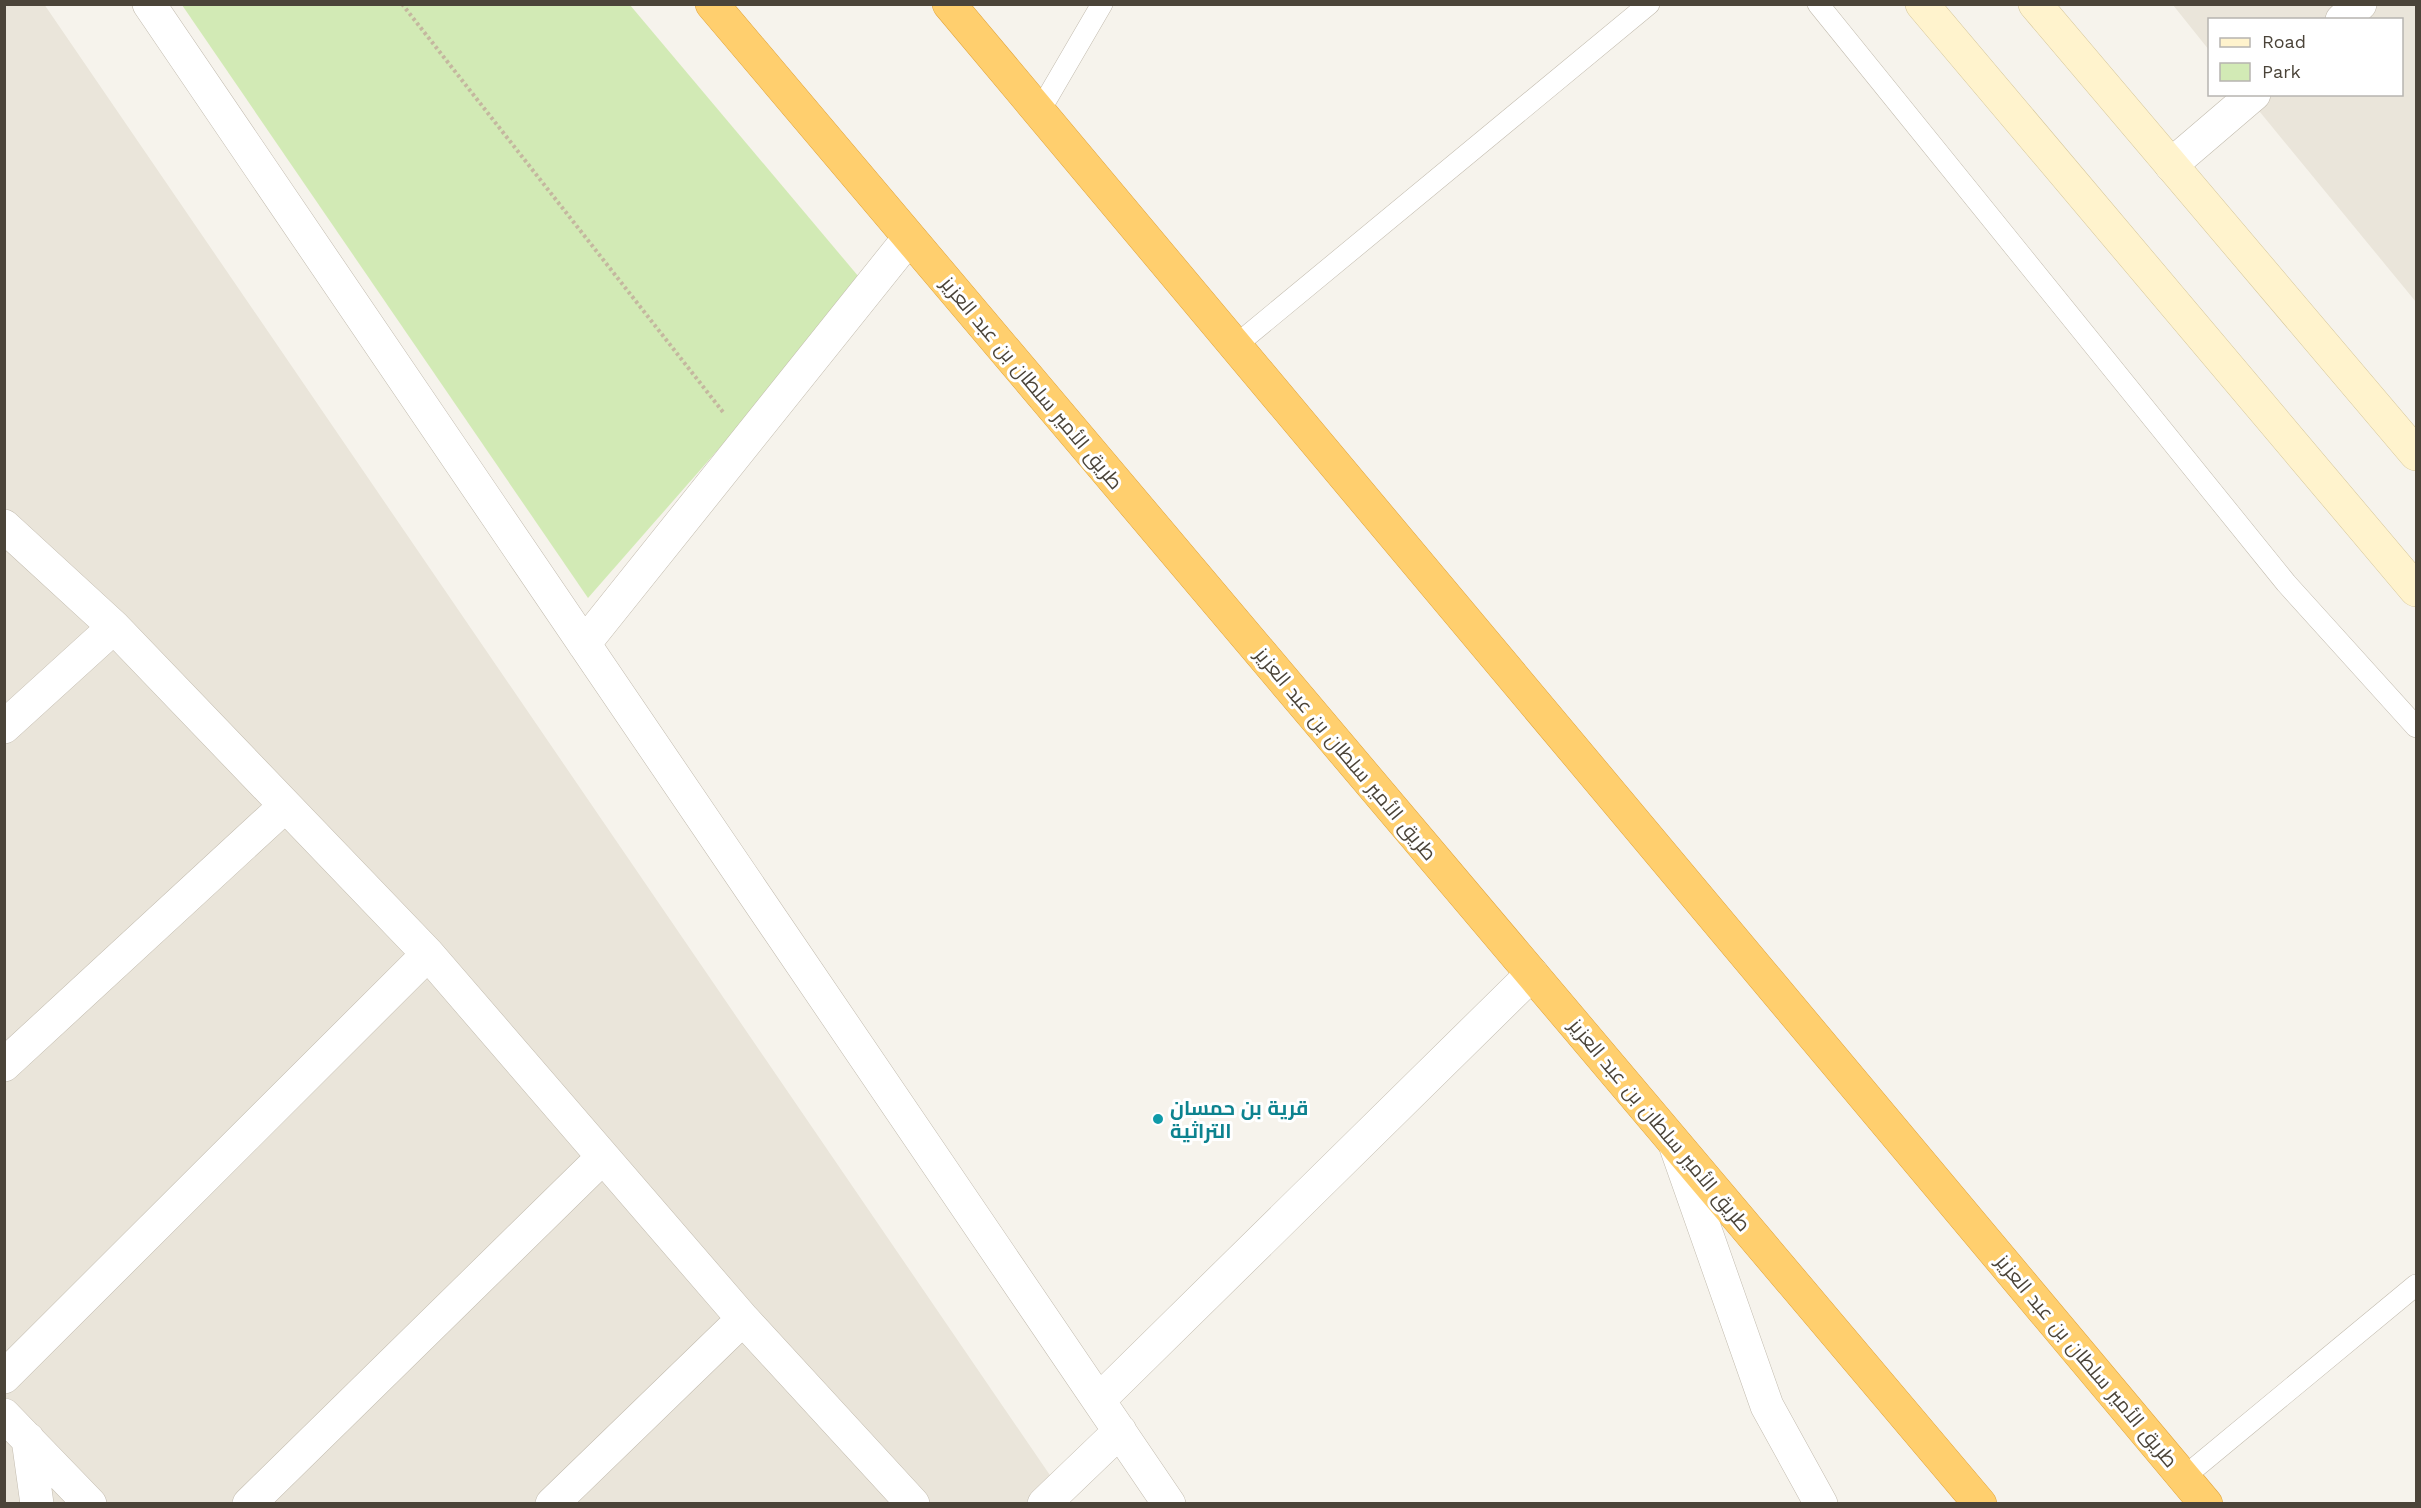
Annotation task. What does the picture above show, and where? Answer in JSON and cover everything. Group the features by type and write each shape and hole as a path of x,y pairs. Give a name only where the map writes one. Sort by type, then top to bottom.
{"highway":[{"name":"طريق الأمير سلطان بن عبد العزيز","path":"712,4 1980,1503"},
{"name":"طريق الأمير سلطان بن عبد العزيز","path":"949,4 2206,1503"}],"street":[{"path":"149,4 1169,1503"},
{"path":"1922,4 2416,590"},
{"path":"2035,4 2416,454"},
{"path":"2344,18 2360,4"},
{"path":"2171,165 2252,96"},
{"path":"584,644 909,238"},
{"path":"4,525 114,627 428,954 744,1319 913,1503"},
{"path":"4,727 114,627"},
{"path":"4,1065 285,806"},
{"path":"4,1377 428,954"},
{"path":"1099,1400 1532,974"},
{"path":"1675,1142 1767,1406 1821,1503"},
{"path":"249,1503 603,1157"},
{"path":"552,1503 744,1319"},
{"path":"4,1415 90,1503"},
{"path":"1044,1503 1120,1431"},
{"path":"28,1439 37,1503"}],"lane":[{"path":"1039,112 1102,4"},
{"path":"1235,346 1649,4"},
{"path":"1818,4 2286,583 2416,727"},
{"path":"2184,1477 2416,1285"}],"path":[{"path":"402,4 746,440"}],"shaded area":[{"path":"44,4 1069,1503 5,1504 4,5"},
{"path":"2173,5 2416,5 2416,302 2247,96 2403,96 2403,18 2208,18 2208,49"}],"green space":[{"path":"182,5 630,5 864,283 588,598"}],"place":[{"name":"قرية بن حمسان التراثية","path":"1158,1119"}]}
